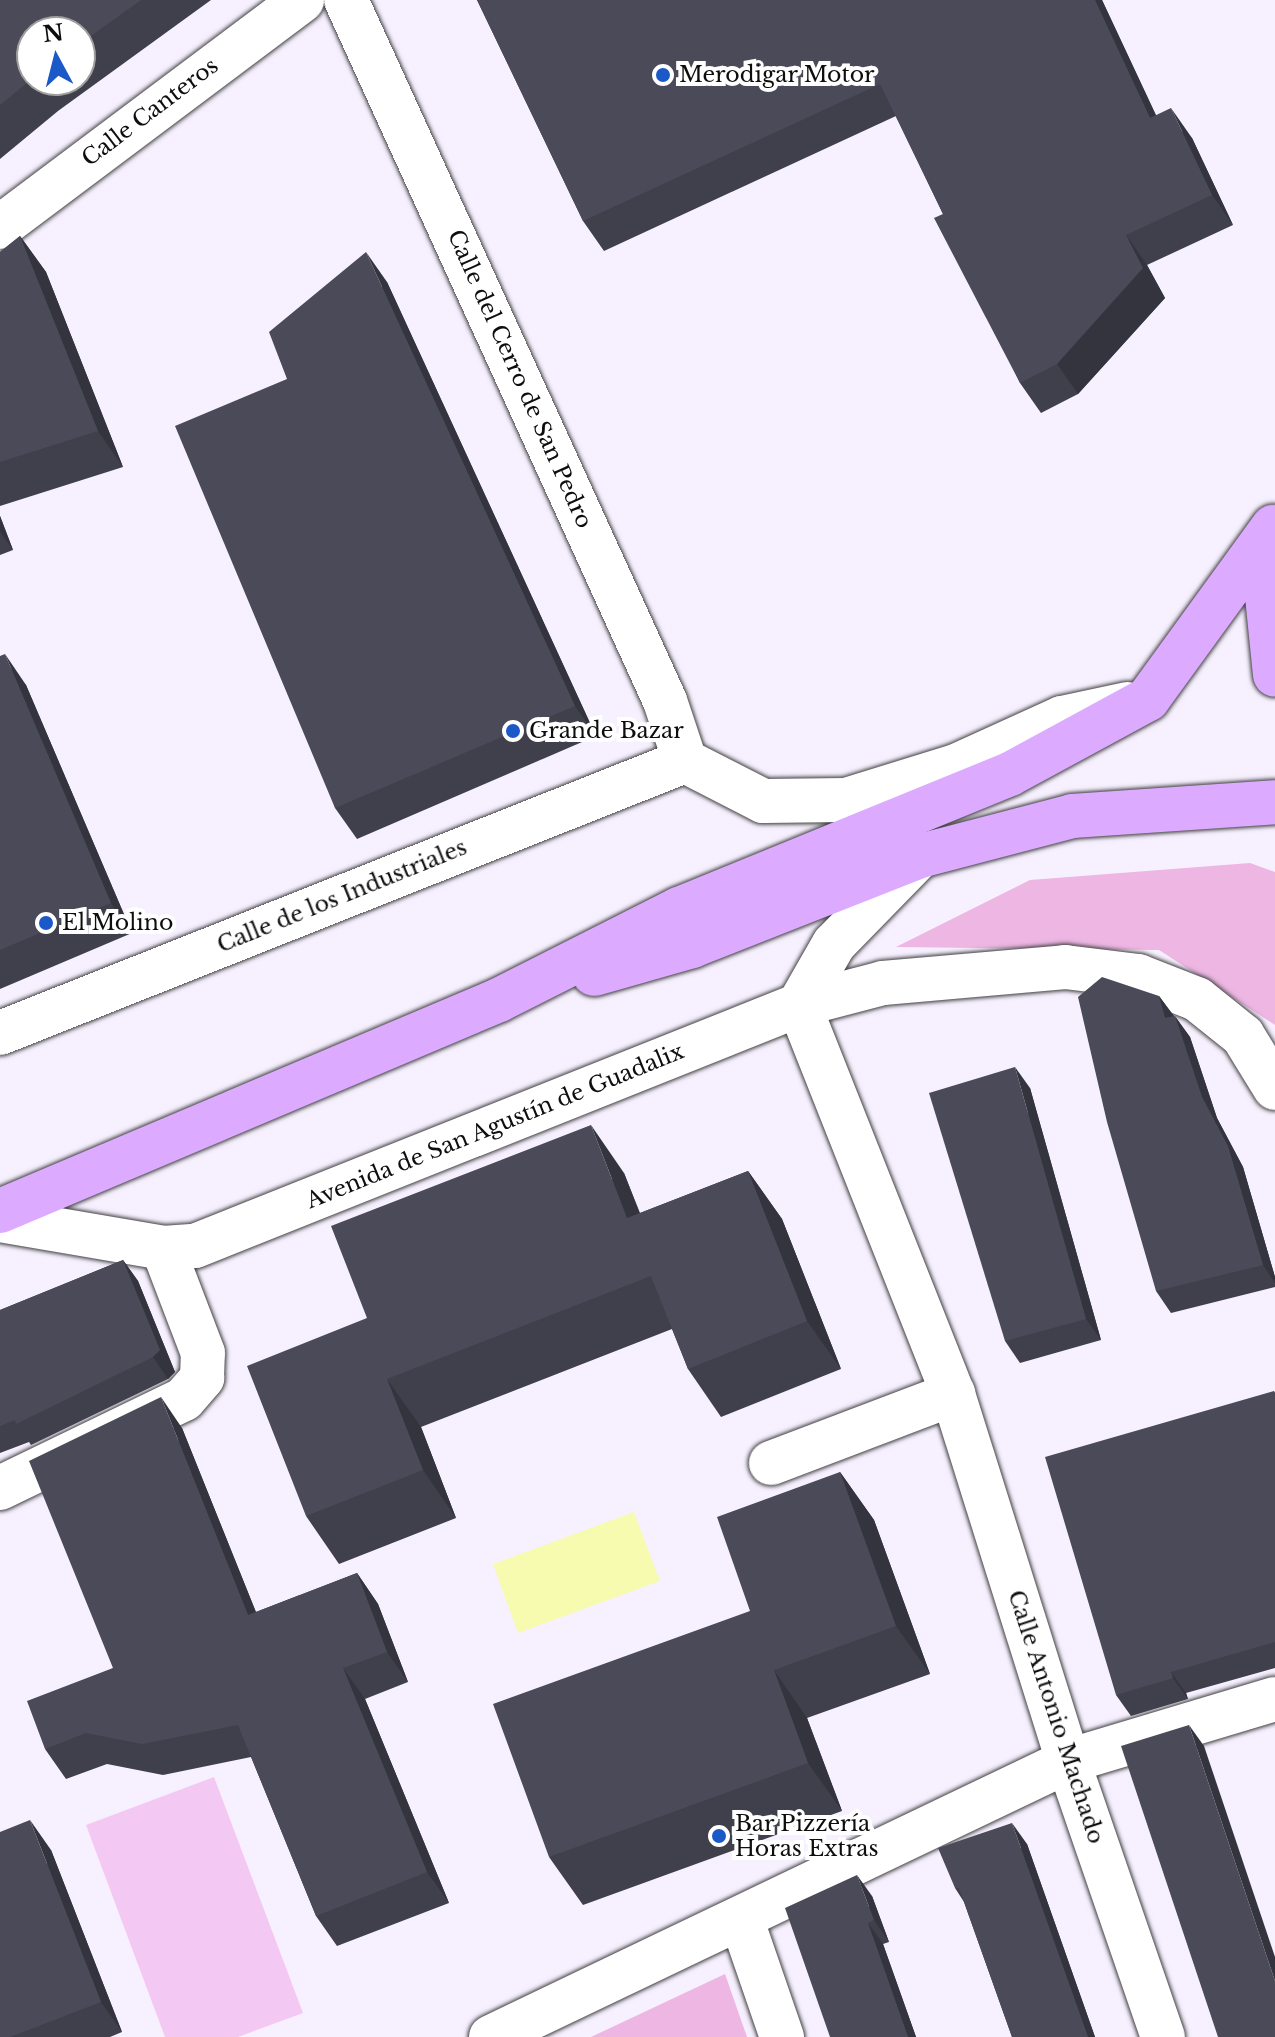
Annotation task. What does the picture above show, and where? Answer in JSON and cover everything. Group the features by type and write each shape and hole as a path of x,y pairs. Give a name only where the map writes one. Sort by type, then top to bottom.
{"main road":[{"path":"1274,524 1267,596 1275,675"},
{"path":"0,1211 499,1000 679,909 1010,774 1148,699 1274,524"},
{"path":"499,1000 692,946 920,856 1072,816 1275,802"}],"street":[{"name":"Calle Canteros","path":"0,227 302,0"},
{"name":"Calle del Cerro de San Pedro","path":"346,0 665,701 685,761"},
{"path":"685,761 763,801 846,800 956,766 1062,718 1148,699"},
{"name":"Calle de los Industriales","path":"0,1033 685,761"},
{"path":"799,1005 834,944 920,856"},
{"name":"Avenida de San Agustín de Guadalix","path":"0,1220 163,1248 195,1246 799,1005 883,983 1065,967 1138,976 1197,999 1243,1036 1275,1088"},
{"name":"Calle Antonio Machado","path":"799,1005 953,1394 1068,1761 1163,2037"},
{"path":"0,1488 184,1399 202,1378 203,1353 163,1248"},
{"path":"771,1463 953,1394"},
{"path":"491,2037 1068,1761 1275,1699"},
{"path":"741,1918 782,2037"}],"shaded area":[{"path":"1250,863 1275,872 1275,1025 1159,950 896,947 1030,880"},
{"path":"634,1512 660,1581 518,1633 493,1564"},
{"path":"214,1777 303,2013 238,2037 165,2037 86,1825"},
{"path":"725,1974 747,2037 591,2037"}],"building":[{"path":"0,0 141,0 96,32 96,16 16,16 16,92 0,105"},
{"path":"477,0 1095,0 1150,118 1171,108 1212,195 1126,235 1143,268 1057,364 1020,383 934,218 943,214 880,84 583,221"},
{"path":"20,236 98,431 0,462 0,252"},
{"path":"366,252 575,706 335,808 175,426 287,379 269,332"},
{"path":"5,654 111,903 0,950 0,656"},
{"path":"1102,977 1159,996 1165,1018 1175,1016 1202,1097 1228,1146 1263,1265 1156,1291 1107,1122 1078,997"},
{"path":"1015,1067 1086,1319 1005,1341 929,1093"},
{"path":"591,1125 627,1218 748,1171 807,1321 688,1369 651,1276 387,1379 423,1470 306,1516 247,1366 367,1318 331,1226"},
{"path":"123,1260 160,1350 153,1357 16,1424 15,1420 0,1426 0,1310"},
{"path":"1274,1391 1275,1642 1171,1672 1173,1678 1116,1695 1045,1457"},
{"path":"161,1397 248,1615 357,1573 387,1652 343,1668 427,1872 316,1916 238,1725 142,1744 86,1733 45,1749 27,1701 113,1668 29,1461"},
{"path":"840,1472 896,1626 774,1670 808,1763 549,1857 493,1704 750,1611 717,1517"},
{"path":"1189,1725 1275,1981 1275,2037 1218,2037 1121,1746"},
{"path":"30,1820 101,2002 10,2037 0,2037 0,1832"},
{"path":"1012,1823 1088,2037 1012,2037 959,1888 955,1888 938,1848"},
{"path":"857,1875 874,1920 868,1923 908,2037 830,2037 785,1908"}],"place":[{"name":"Merodigar Motor","path":"663,75"},
{"name":"Grande Bazar","path":"513,731"},
{"name":"El Molino","path":"46,923"},
{"name":"Bar Pizzería Horas Extras","path":"719,1836"}]}
